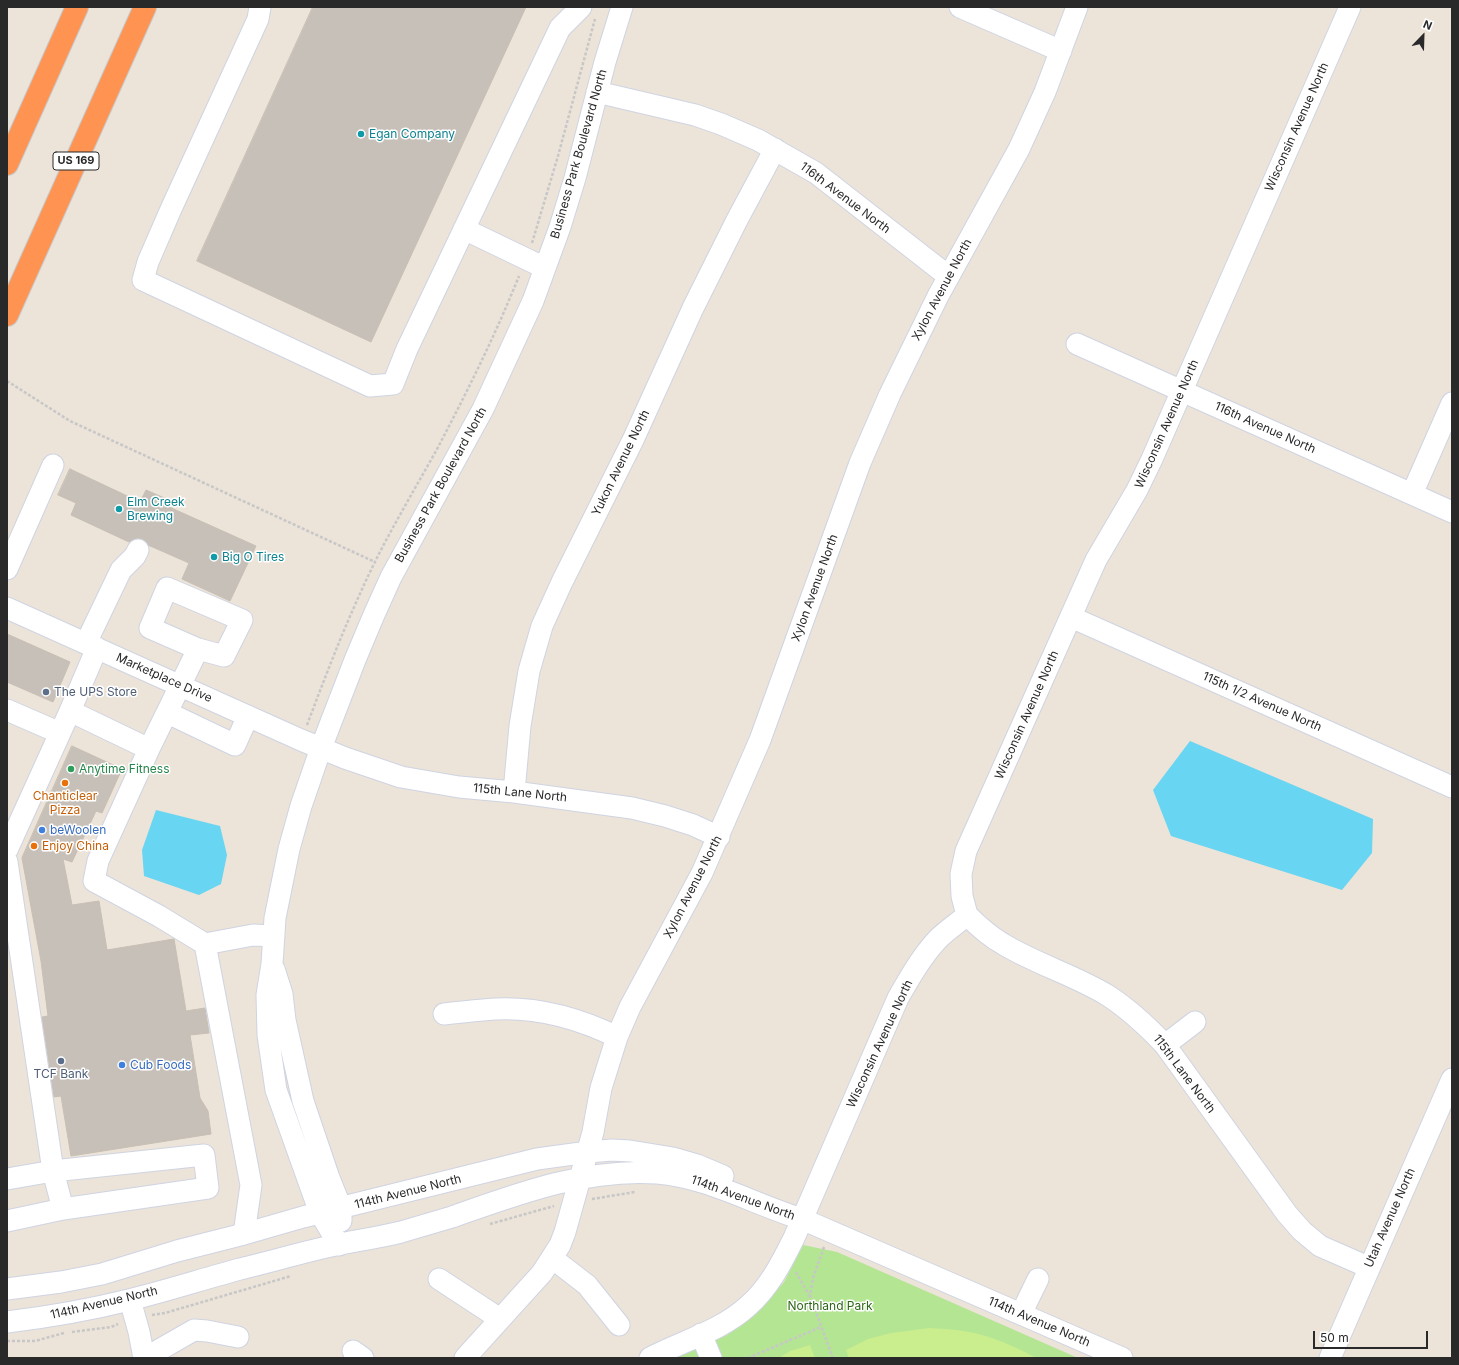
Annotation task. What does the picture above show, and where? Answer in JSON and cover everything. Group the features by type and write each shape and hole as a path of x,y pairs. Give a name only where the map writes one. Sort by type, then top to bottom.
{"highway":[{"path":"7,164 77,7"},
{"name":"US 169","path":"7,315 145,7"}],"street":[{"path":"260,7 258,19 171,209 148,262 143,280 370,386 392,384 407,349 560,28 589,11"},
{"name":"Business Park Boulevard North","path":"339,1244 320,1213 276,1090 268,1034 267,995 272,964 275,918 289,848 301,806 321,748 355,660 391,577 486,402 522,327 545,268 575,178 597,92 622,7"},
{"path":"960,7 1061,50"},
{"name":"Xylon Avenue North","path":"474,1355 500,1319 542,1273 560,1245 588,1152 601,1088 617,1037 630,1007 702,873 719,837 760,740 860,463 893,387 948,276 1019,149 1045,92 1077,7"},
{"name":"Wisconsin Avenue North","path":"650,1358 722,1324 748,1306 767,1285 794,1238 898,998 922,957 939,938 967,915 962,896 961,874 966,851 1096,560 1137,490 1350,7"},
{"name":"116th Avenue North","path":"597,92 695,115 744,133 776,149 816,173 948,276"},
{"name":"Yukon Avenue North","path":"514,792 520,726 529,671 542,626 562,582 630,447 693,308 776,149"},
{"path":"464,229 545,268"},
{"name":"116th Avenue North","path":"1077,344 1452,512"},
{"path":"1412,494 1452,403"},
{"path":"7,569 53,465"},
{"path":"63,1210 53,1171 14,956 8,863 60,732 70,711 91,646 121,570 135,556 138,550"},
{"name":"Marketplace Drive","path":"7,608 321,748"},
{"name":"115th 1/2 Avenue North","path":"1071,617 1452,787"},
{"path":"198,649 168,713 149,749 98,862 94,881 159,916 205,944 253,935 274,936"},
{"path":"7,710 60,732"},
{"path":"70,711 149,749"},
{"path":"168,713 235,745 248,716"},
{"name":"115th Lane North","path":"321,748 345,758 401,777 459,787 514,792 632,808 665,816 719,837"},
{"name":"115th Lane North","path":"967,915 986,932 1003,944 1087,984 1124,1007 1143,1022 1165,1045 1287,1214 1302,1231 1320,1246 1368,1268"},
{"path":"205,944 251,1184 244,1234"},
{"name":"Business Park Boulevard North","path":"272,964 282,994 285,1020 303,1101 341,1208 339,1244"},
{"path":"444,1014 497,1009 523,1010 545,1013 590,1025 617,1037"},
{"path":"1165,1045 1195,1022"},
{"name":"Utah Avenue North","path":"1330,1358 1368,1268 1452,1079"},
{"name":"114th Avenue North","path":"7,1289 61,1282 102,1274 177,1251 320,1213 537,1159 588,1152 612,1150 652,1154 697,1165 771,1197 786,1206 802,1219"},
{"path":"7,1179 53,1171 204,1155 208,1188 63,1210 7,1221"},
{"name":"114th Avenue North","path":"7,1322 80,1311 130,1300 203,1278 339,1244 380,1238 532,1191 580,1178 641,1172 675,1175 700,1181 762,1206 802,1219 1122,1358"},
{"path":"552,1258 586,1285 619,1325"},
{"path":"439,1279 500,1319"},
{"path":"1022,1314 1038,1279"},
{"path":"130,1300 139,1332 144,1358 194,1330 238,1337"},
{"path":"701,1334 711,1358"}],"path":[{"path":"306,727 330,662 352,610 375,562 446,432 478,368 509,301 526,259 558,156 589,11"},
{"path":"7,381 70,421 375,562"},
{"path":"593,1199 638,1191"},
{"path":"810,1296 813,1278 824,1246"},
{"path":"782,1261 795,1270 810,1296 833,1358"},
{"path":"7,1341 35,1341 66,1333 111,1327"},
{"path":"748,1358 821,1327"}],"green space":[{"name":"Northland Park","path":"803,1245 837,1252 1078,1358 676,1358 727,1335 757,1313 784,1282"},
{"path":"929,1328 976,1333 1003,1342 1037,1358 849,1358 846,1350 868,1339 891,1333"},
{"path":"810,1345 815,1358 779,1358 790,1351"}],"water":[{"path":"1190,741 1373,819 1372,853 1342,890 1171,836 1153,790"},
{"path":"156,810 220,826 227,855 221,884 199,895 144,876 142,850"}],"building":[{"name":"Egan Company","path":"313,7 526,7 371,342 197,261"},
{"path":"70,469 140,502 146,490 169,500 167,506 256,546 230,601 182,579 189,563 148,545 143,539 137,538 129,542 71,515 76,503 58,495"},
{"path":"7,634 70,662 53,702 7,682"},
{"name":"Cub Foods","path":"72,746 122,769 102,813 96,811 72,862 63,859 72,905 99,901 107,950 174,939 186,1011 205,1008 209,1033 190,1035 200,1098 208,1111 211,1134 71,1156 61,1096 54,1097 42,1017 48,1016 41,961 22,858"}],"place":[{"name":"Egan Company","path":"361,134"},
{"name":"Elm Creek Brewing","path":"119,509"},
{"name":"Big O Tires","path":"214,557"},
{"name":"The UPS Store","path":"46,692"},
{"name":"Anytime Fitness","path":"71,769"},
{"name":"Chanticlear Pizza","path":"65,783"},
{"name":"beWoolen","path":"42,830"},
{"name":"Enjoy China","path":"34,846"},
{"name":"TCF Bank","path":"61,1061"},
{"name":"Cub Foods","path":"122,1065"}]}
